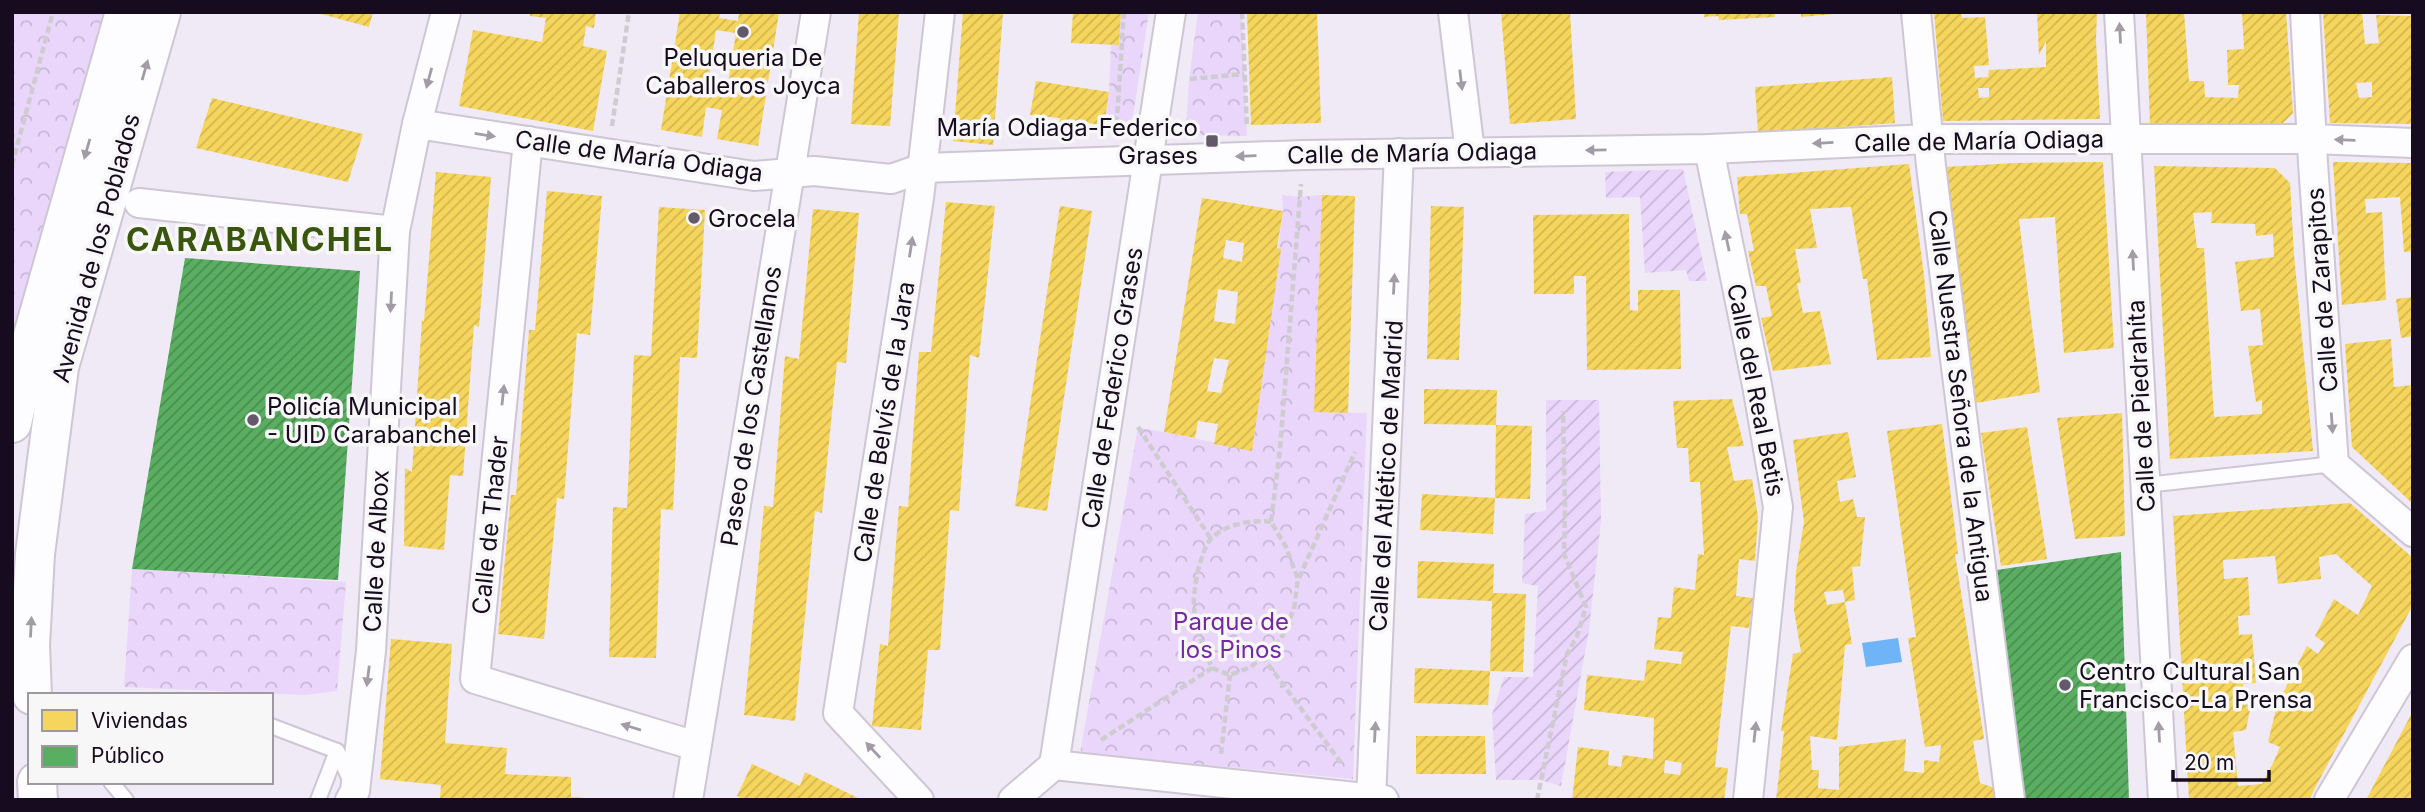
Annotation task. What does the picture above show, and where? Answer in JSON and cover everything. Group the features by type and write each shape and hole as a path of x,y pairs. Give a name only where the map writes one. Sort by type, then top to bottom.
{"main road":[{"name":"Avenida de los Poblados","path":"12,423 26,360 125,12"},
{"name":"Avenida de los Poblados","path":"32,693 30,645 35,554 59,367 161,12"}],"street":[{"name":"Calle de Albox","path":"353,795 371,651 395,231 417,124 446,12"},
{"name":"Paseo de los Castellanos","path":"688,800 816,12"},
{"name":"Calle de Belvís de la Jara","path":"919,800 838,713 923,168 940,12"},
{"name":"Calle de Federico Grases","path":"1054,765 1171,12"},
{"path":"1453,12 1470,152"},
{"name":"Calle Nuestra Señora de la Antigua","path":"1916,12 1929,139 2010,800"},
{"name":"Calle de Piedrahíta","path":"2119,12 2162,800"},
{"name":"Calle de Zarapitos","path":"2305,12 2334,464"},
{"name":"Calle de María Odiaga","path":"417,124 754,176 814,171 891,179 923,168 1399,153 1709,149 1929,139 2312,139 2413,143"},
{"name":"Calle de Thader","path":"528,141 475,680 696,746"},
{"name":"Calle del Real Betis","path":"1709,149 1757,385 1778,507 1748,800"},
{"name":"Calle del Atlético de Madrid","path":"1376,799 1399,153"},
{"path":"139,204 395,231"},
{"path":"2334,464 2413,532"},
{"path":"2329,800 2413,659"},
{"path":"1013,800 1054,765 1376,799"}],"lane":[{"path":"2146,485 2334,464"},
{"path":"273,727 337,751 353,795"},
{"path":"318,800 337,751"},
{"path":"113,784 127,800"}],"path":[{"path":"12,165 53,12"},
{"path":"610,135 629,12"},
{"path":"1115,138 1124,12"},
{"path":"1242,12 1247,136"},
{"path":"1189,79 1244,74"},
{"path":"1298,579 1286,547 1271,522 1280,449 1301,184"},
{"path":"1538,800 1567,654 1577,636 1586,607 1564,554 1566,507 1563,411"},
{"path":"1138,427 1211,539"},
{"path":"1271,522 1257,520 1228,528 1211,539 1200,563 1194,605 1200,640 1212,668 1230,675 1251,667 1281,639 1294,609 1298,579 1357,447"},
{"path":"1262,656 1345,768"},
{"path":"1091,746 1212,668"},
{"path":"1220,766 1230,675"}],"green space":[{"path":"12,12 103,12 12,359"},
{"path":"1121,12 1149,12 1133,116 1126,130 1115,138 1104,125 1111,45 1119,45"},
{"path":"1198,12 1242,12 1247,136 1195,135 1186,128"},
{"path":"1683,169 1707,281 1689,281 1686,270 1645,273 1640,197 1606,198 1605,172"},
{"name":"Parque de los Pinos","path":"1282,195 1322,195 1315,412 1367,413 1353,779 1080,753 1138,427 1252,450 1283,211"},
{"path":"1546,400 1599,400 1601,521 1589,630 1561,786 1540,780 1496,780 1492,715 1504,677 1533,677 1538,586 1522,583 1525,514 1546,511"},
{"path":"132,569 346,582 337,691 305,695 124,687"}],"water":[{"path":"1898,638 1902,662 1866,667 1862,643"}],"building: Viviendas":[{"path":"314,12 373,12 369,27"},
{"path":"530,12 596,12 594,28 586,26 583,46 607,51 593,131 459,106 473,30 542,42 546,18 530,16"},
{"path":"680,12 720,12 719,18 738,21 739,12 779,12 758,146 717,139 722,110 706,107 702,137 661,130","holes":["716,30 736,33 726,96 707,93"]},
{"path":"859,12 899,12 890,126 851,124"},
{"path":"963,12 1003,12 993,145 953,141"},
{"path":"1073,12 1121,12 1119,45 1071,43"},
{"path":"1247,12 1317,12 1321,123 1251,125"},
{"path":"1501,12 1570,12 1576,119 1510,124"},
{"path":"1704,12 1774,12 1775,17 1719,20 1718,16 1704,17"},
{"path":"1801,12 1832,12 1833,14 1801,17"},
{"path":"1934,12 1961,12 1962,18 1985,17 1989,65 1974,66 1975,78 1988,77 1989,70 2046,67 2046,41 2039,55 2037,12 2097,12 2100,119 1943,121","holes":["1978,88 1989,88 1989,97 1979,98"]},
{"path":"2146,12 2184,12 2189,81 2204,81 2205,97 2238,98 2239,85 2228,85 2227,50 2244,49 2242,12 2286,12 2293,113 2280,126 2150,125"},
{"path":"2323,12 2362,12 2365,44 2379,43 2376,15 2413,16 2413,124 2330,123","holes":["2372,82 2372,97 2359,98 2356,83"]},
{"path":"1892,77 1895,123 1758,133 1755,87"},
{"path":"1036,81 1109,92 1104,125 1086,123 1085,127 1059,123 1060,118 1030,115"},
{"path":"212,98 363,134 348,182 196,148"},
{"path":"2103,162 2114,348 2064,353 2055,217 2019,219 2040,392 1976,403 1945,167"},
{"path":"2333,162 2413,163 2413,251 2404,252 2400,197 2365,199 2366,213 2382,212 2386,300 2342,305"},
{"path":"1909,164 1924,275 1931,357 1877,360 1867,279 1863,279 1851,207 1810,209 1817,248 1795,249 1801,283 1797,283 1803,313 1820,311 1831,364 1773,371 1761,318 1772,316 1766,286 1756,286 1748,251 1754,251 1747,214 1740,214 1737,177"},
{"path":"2154,166 2275,168 2290,183 2294,255 2313,451 2170,459","holes":["2212,212 2211,223 2255,224 2256,236 2273,234 2274,257 2235,262 2241,311 2260,309 2263,345 2248,346 2256,402 2262,400 2262,414 2214,417 2204,248 2197,248 2193,213"]},
{"path":"436,172 491,177 479,327 474,325 463,476 450,475 444,550 404,546 405,468 412,472 422,320 424,322"},
{"path":"547,191 602,196 590,335 577,333 564,499 557,498 544,639 498,634 511,495 516,495 529,330 535,330"},
{"path":"1322,195 1355,196 1348,413 1314,412"},
{"path":"1202,198 1283,211 1277,248 1281,249 1252,451 1214,444 1218,424 1198,421 1195,438 1164,432","holes":["1226,240 1244,243 1242,262 1223,258","1218,289 1238,292 1235,324 1214,321","1214,358 1229,360 1221,393 1207,391"]},
{"path":"946,202 995,206 979,358 970,355 959,511 950,510 940,650 928,650 921,730 872,726 880,644 888,646 899,506 908,507 919,352 931,352"},
{"path":"1060,206 1092,211 1047,511 1015,506"},
{"path":"1431,206 1464,207 1459,360 1427,359"},
{"path":"659,207 705,210 697,358 680,357 673,510 661,509 656,658 609,657 613,507 627,508 634,355 651,356"},
{"path":"813,209 859,213 846,363 837,362 822,513 815,511 795,721 744,715 764,506 773,507 785,356 799,359"},
{"path":"1629,214 1630,310 1638,311 1638,290 1680,290 1681,369 1587,370 1586,276 1574,276 1574,294 1534,294 1533,215"},
{"path":"2413,297 2413,336 2401,338 2396,299"},
{"path":"2391,339 2394,387 2413,385 2413,504 2352,447 2345,344"},
{"path":"1424,389 1497,390 1496,425 1424,424"},
{"path":"1732,399 1744,446 1727,447 1734,481 1752,479 1758,517 1755,561 1739,559 1736,596 1753,598 1749,628 1731,626 1715,767 1728,768 1724,800 1572,800 1578,747 1609,751 1608,765 1621,767 1623,755 1653,759 1654,718 1584,710 1587,675 1644,681 1647,660 1681,664 1683,652 1654,649 1658,617 1671,618 1674,587 1695,590 1698,554 1704,555 1700,482 1690,482 1688,448 1677,448 1673,401","holes":["1665,760 1682,763 1680,775 1664,773"]},
{"path":"2122,413 2125,536 2075,539 2057,418"},
{"path":"1942,424 1958,554 1955,554 1984,739 1973,741 1980,783 1995,788 1997,800 1776,800 1784,731 1781,731 1793,654 1801,652 1794,610 1796,572 1804,522 1793,440 1848,432 1856,477 1837,481 1840,502 1853,499 1857,517 1865,517 1860,566 1852,567 1855,600 1845,602 1852,644 1845,645 1837,740 1810,736 1812,770 1819,770 1818,788 1839,790 1839,747 1906,739 1904,771 1924,773 1924,760 1939,762 1941,745 1925,747 1908,638 1916,637 1887,431","holes":["1843,590 1845,602 1827,605 1824,592"]},
{"path":"1496,425 1532,426 1530,499 1495,498"},
{"path":"2027,427 2047,559 2001,566 1981,433"},
{"path":"1422,494 1495,498 1493,534 1420,530"},
{"path":"2350,503 2413,558 2413,605 2309,800 2189,800 2173,516","holes":["2336,554 2372,586 2358,615 2334,599 2315,636 2325,643 2318,654 2307,646 2282,695 2292,701 2288,712 2276,709 2268,742 2280,747 2274,761 2262,784 2238,786 2233,732 2246,730 2251,704 2244,705 2243,684 2256,683 2252,634 2239,635 2238,616 2250,615 2248,577 2224,579 2223,560 2275,556 2278,584 2321,579 2319,557"]},
{"path":"1418,561 1494,564 1493,593 1526,594 1523,672 1490,671 1492,601 1417,598"},
{"path":"391,639 452,644 445,743 507,748 505,774 571,777 571,797 586,800 440,800 441,785 380,779"},
{"path":"1415,668 1490,671 1488,705 1414,703"},
{"path":"2413,711 2413,800 2366,800"},
{"path":"1416,736 1485,736 1486,774 1416,774"},
{"path":"752,764 800,786 805,772 862,800 744,800 737,796"}],"building: Público":[{"name":"Policía Municipal - UID Carabanchel","path":"185,258 360,271 338,580 132,569"},
{"name":"Centro Cultural San Francisco-La Prensa","path":"2121,552 2129,800 2020,800 1990,571"}],"place":[{"name":"Peluqueria De Caballeros Joyca","path":"743,32"},
{"name":"María Odiaga-Federico Grases","path":"1212,141"},
{"name":"Grocela","path":"694,218"},
{"name":"Policía Municipal - UID Carabanchel","path":"253,420"},
{"name":"Centro Cultural San Francisco-La Prensa","path":"2065,685"}],"district":[{"name":"CARABANCHEL","path":"260,239"}]}
